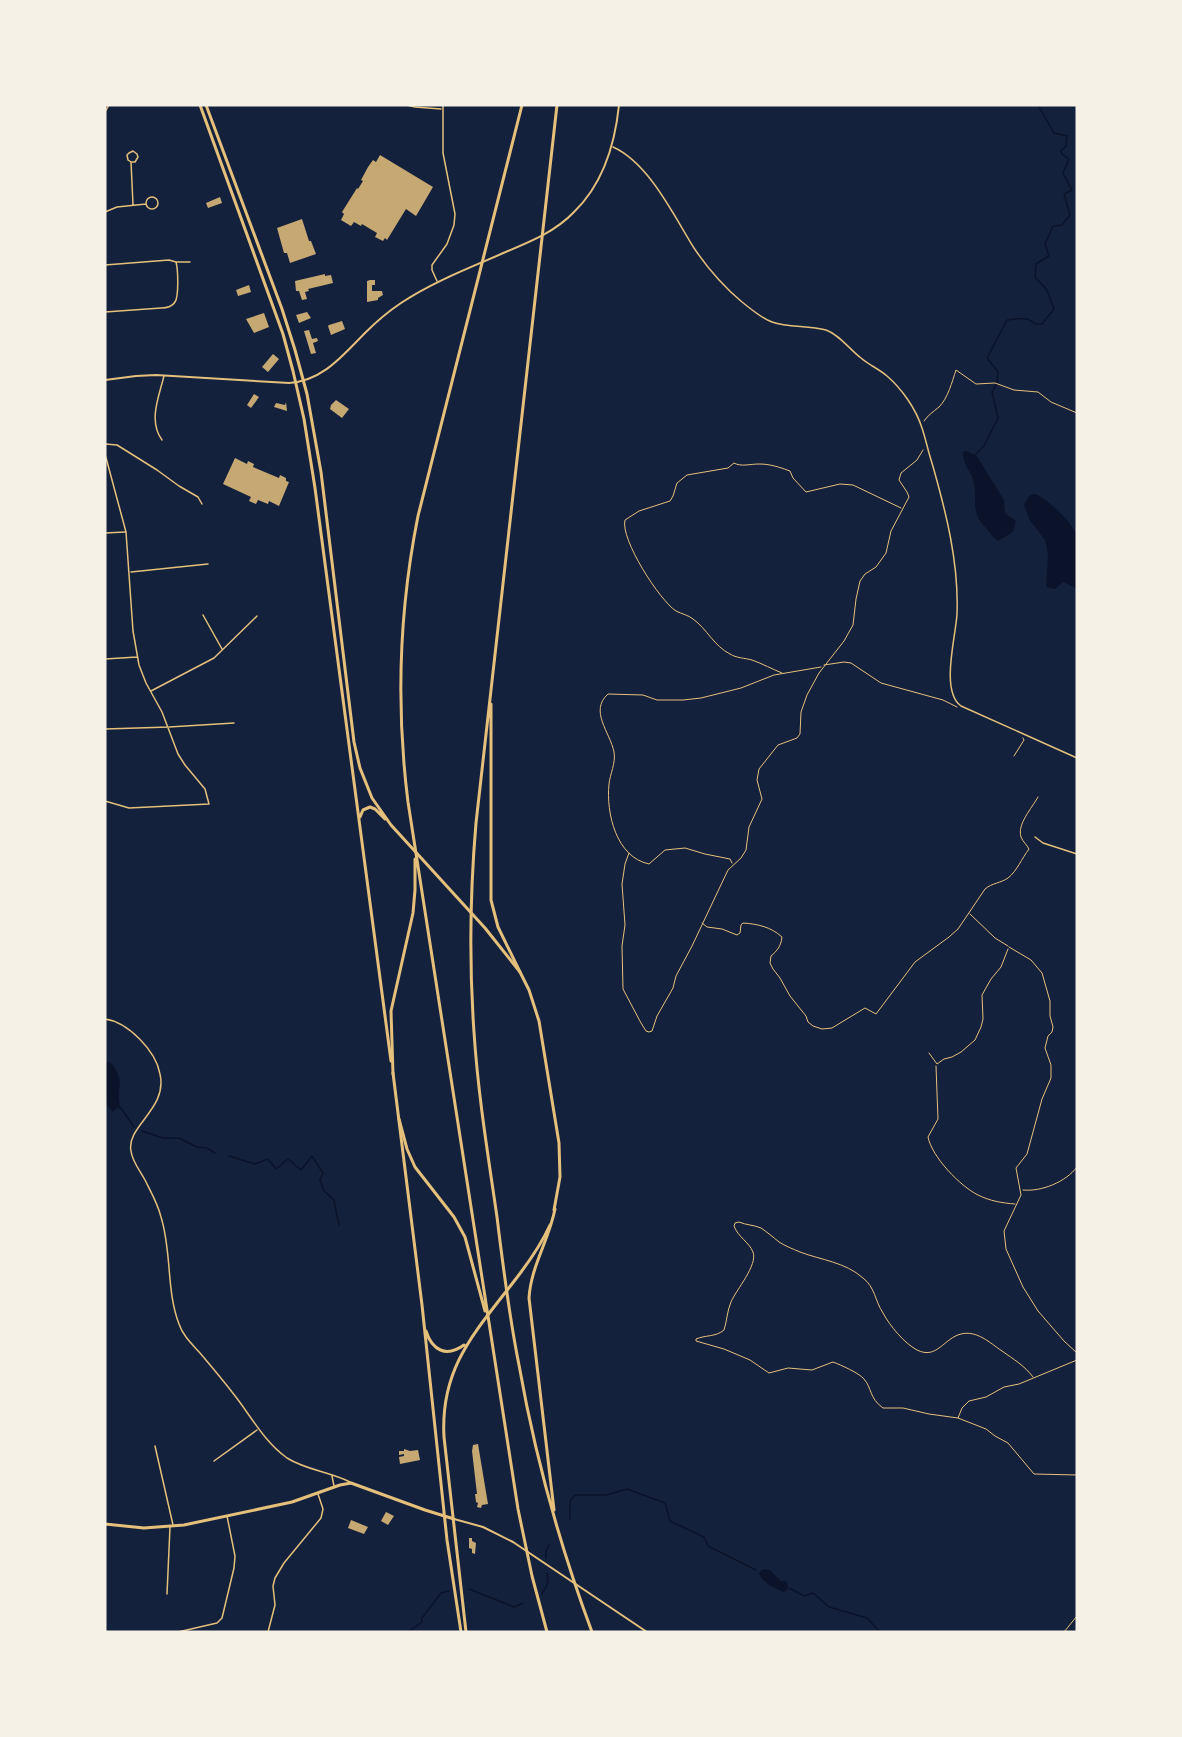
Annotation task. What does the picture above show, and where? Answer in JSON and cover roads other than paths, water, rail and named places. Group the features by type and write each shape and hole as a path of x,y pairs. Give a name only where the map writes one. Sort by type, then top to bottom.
{"main road":[{"path":"200,105 277,315 296,382 312,465 399,1119 460,1632"},
{"path":"206,105 282,309 303,381 315,435 360,768 372,798 391,825 485,928 520,972"},
{"path":"522,105 421,503 409,572 402,641 400,706 406,788 522,1534 547,1632"},
{"path":"557,105 476,823 471,893 471,955 474,1039 482,1114 516,1349 532,1431 555,1518 592,1632"},
{"path":"105,380 135,376 165,376 296,382 318,375 330,368 396,306 438,282 527,243 560,225 578,209 593,189 605,166 619,105"},
{"path":"491,694 491,900 498,927 532,996 539,1021 558,1137 560,1177 555,1209 549,1232 533,1272 529,1298 555,1518"},
{"path":"359,822 361,812 369,807 376,810 391,825"},
{"path":"393,1074 391,1011 412,919 416,851"},
{"path":"399,1119 406,1147 415,1167 454,1217 465,1237 489,1322"},
{"path":"422,1305 430,1341 443,1351 461,1348 521,1272 543,1240 555,1209"},
{"path":"466,1632 444,1437 444,1411 450,1380 468,1341"},
{"path":"105,1524 140,1528 171,1526 292,1502 351,1483 507,1538 647,1632"}],"street":[{"path":"105,112 109,105"},
{"path":"406,105 442,109"},
{"path":"438,282 432,265 445,249 454,225 455,214 443,153 443,105"},
{"path":"611,146 628,156 650,180 674,212 705,263 733,294 771,322 831,332 859,357 892,381 908,401 920,423 928,448 947,516 953,554 957,609 951,679 955,701 1014,731 1077,758"},
{"path":"131,162 133,205"},
{"path":"105,212 117,207 146,204"},
{"path":"105,265 169,260 190,262"},
{"path":"105,312 170,306 175,302 176,297 177,262"},
{"path":"162,440 157,433 155,422 165,376"},
{"path":"105,444 117,445 198,497 202,504"},
{"path":"105,454 126,532 133,622 137,657 142,674 169,727 178,754 205,789 209,804 129,808 105,801"},
{"path":"105,533 126,532"},
{"path":"130,573 208,564"},
{"path":"203,615 223,650"},
{"path":"150,691 214,658 257,616"},
{"path":"105,659 137,657"},
{"path":"105,729 234,723"},
{"path":"1035,837 1043,843 1077,854"},
{"path":"105,1019 124,1026 147,1049 160,1070 161,1091 154,1107 132,1138 130,1150 162,1217 179,1325 186,1338 275,1447 289,1459 304,1467 351,1483"},
{"path":"214,1461 259,1429"},
{"path":"155,1446 171,1526 167,1594"},
{"path":"332,1475 334,1487"},
{"path":"268,1632 275,1601 273,1586 275,1578 284,1563 321,1518 322,1509 318,1494"},
{"path":"178,1632 216,1623 222,1618 235,1559 227,1516"}],"water":[{"path":"966,451 978,458 1004,500 1005,513 1016,521 1013,532 998,541 978,517 974,483 963,456 963,452"},
{"path":"1035,494 1059,512 1075,531 1077,536 1077,589 1063,582 1055,589 1046,587 1048,554 1045,540 1029,519 1024,504 1030,495"},
{"path":"105,1062 110,1062 120,1080 121,1109 117,1108 113,1112 105,1096"},
{"path":"763,1569 770,1570 781,1581 786,1581 788,1589 784,1592 766,1582 759,1573"}],"waterway":[{"path":"975,455 984,446 998,418 992,392 997,383 998,372 987,358 1007,320 1025,319 1035,324 1042,324 1054,309 1047,290 1035,277 1036,264 1049,256 1045,244 1053,226 1062,225 1070,215 1064,194 1072,190 1063,173 1069,159 1061,151 1066,146 1067,136 1054,133 1038,105"},
{"path":"121,1108 134,1127"},
{"path":"142,1131 163,1138 179,1138 215,1153"},
{"path":"229,1156 255,1164 268,1159 276,1169 288,1159 301,1170 312,1156 323,1173 320,1180 324,1191 334,1200 339,1225"},
{"path":"570,1519 570,1501 575,1495 606,1495 627,1489 665,1503 670,1521 704,1537 708,1546 756,1570"},
{"path":"546,1558 549,1545"},
{"path":"542,1594 548,1583 547,1573"},
{"path":"789,1588 804,1596 813,1593 829,1607 867,1618 880,1632"},
{"path":"469,1589 514,1607 523,1603"},
{"path":"408,1632 422,1622 422,1618 441,1593 449,1591"}]}
